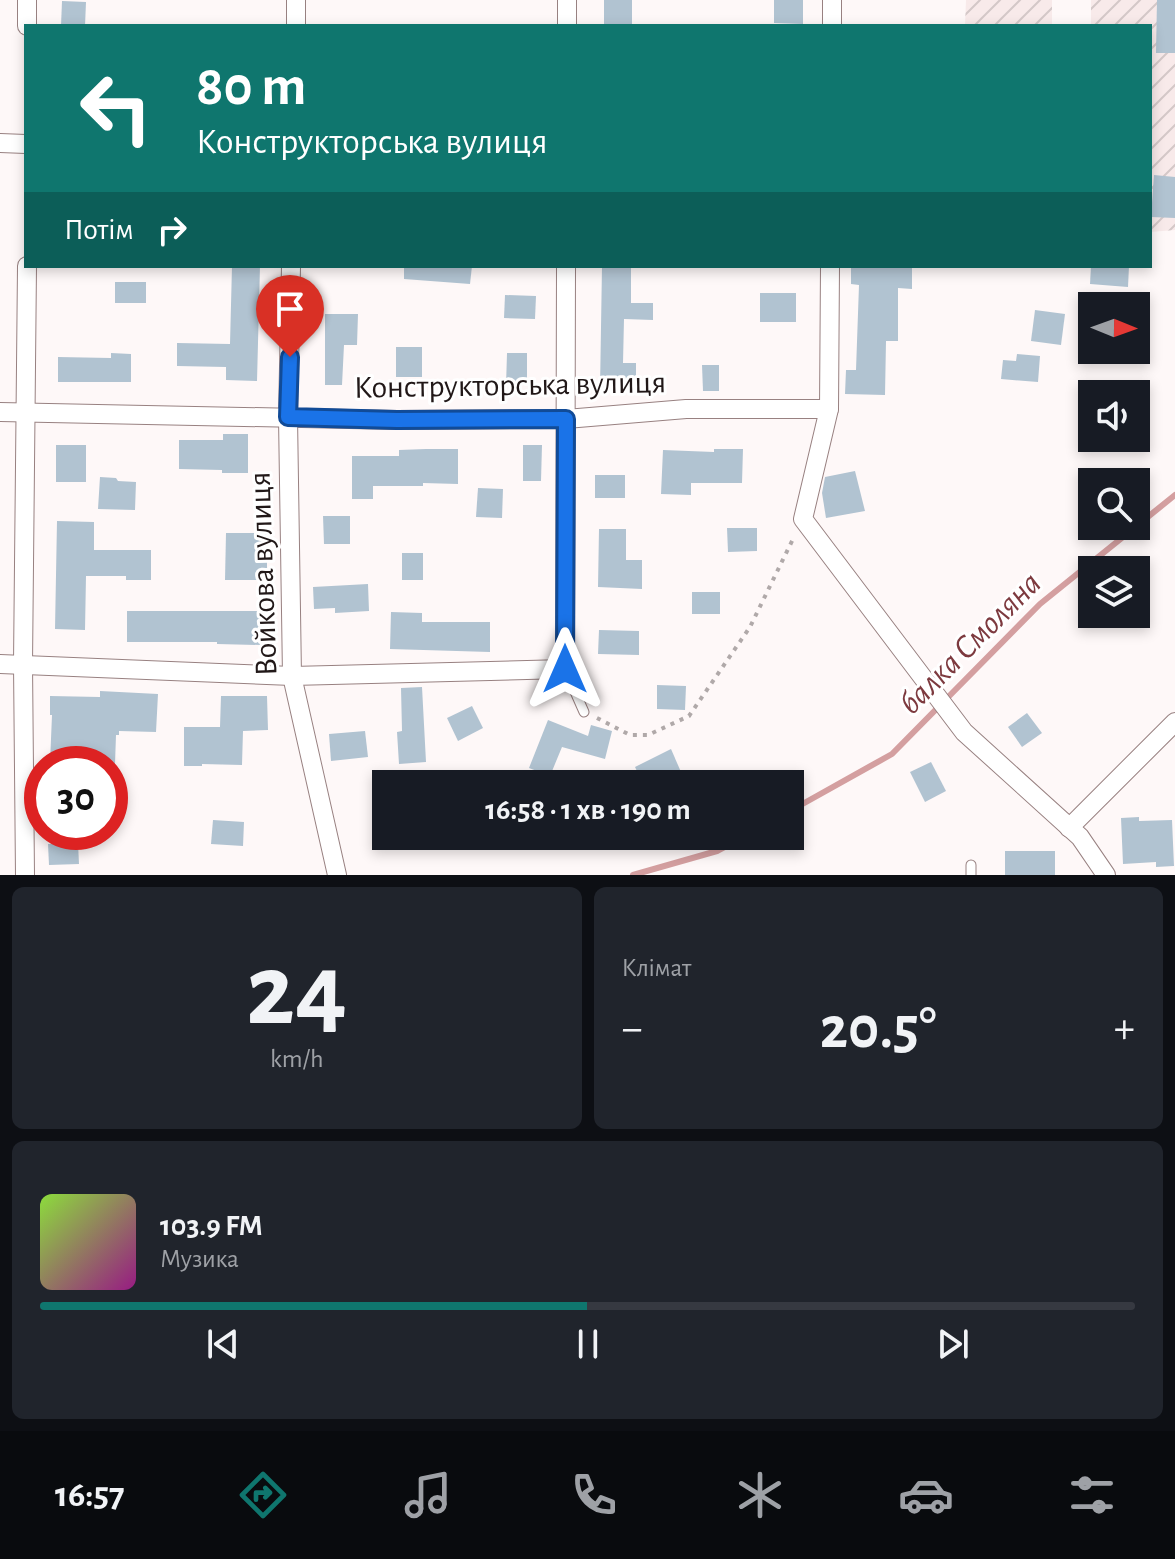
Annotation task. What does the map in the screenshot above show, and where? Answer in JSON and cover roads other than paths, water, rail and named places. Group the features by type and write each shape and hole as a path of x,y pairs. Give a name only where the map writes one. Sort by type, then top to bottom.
{"street":[{"path":"27,0 27,24"},
{"path":"296,0 296,24"},
{"path":"567,0 567,24"},
{"path":"832,0 832,24"},
{"path":"0,143 24,144"},
{"path":"25,875 23,664 27,268"},
{"name":"Войкова вулиця","path":"291,268 288,417 292,676 337,875"},
{"path":"0,664 292,676 565,669 566,268"},
{"path":"830,268 829,409 803,519 964,732 1080,837 1106,875"},
{"name":"Конструкторська вулиця","path":"0,412 397,420 566,419 686,409 829,409"},
{"path":"1069,828 1175,722"}],"lane":[{"path":"565,669 584,712"}],"waterway":[{"name":"балка Смоляна","path":"804,803 892,754 1040,604 1175,495"},
{"name":"балка Смоляна","path":"633,875 719,850"}]}
